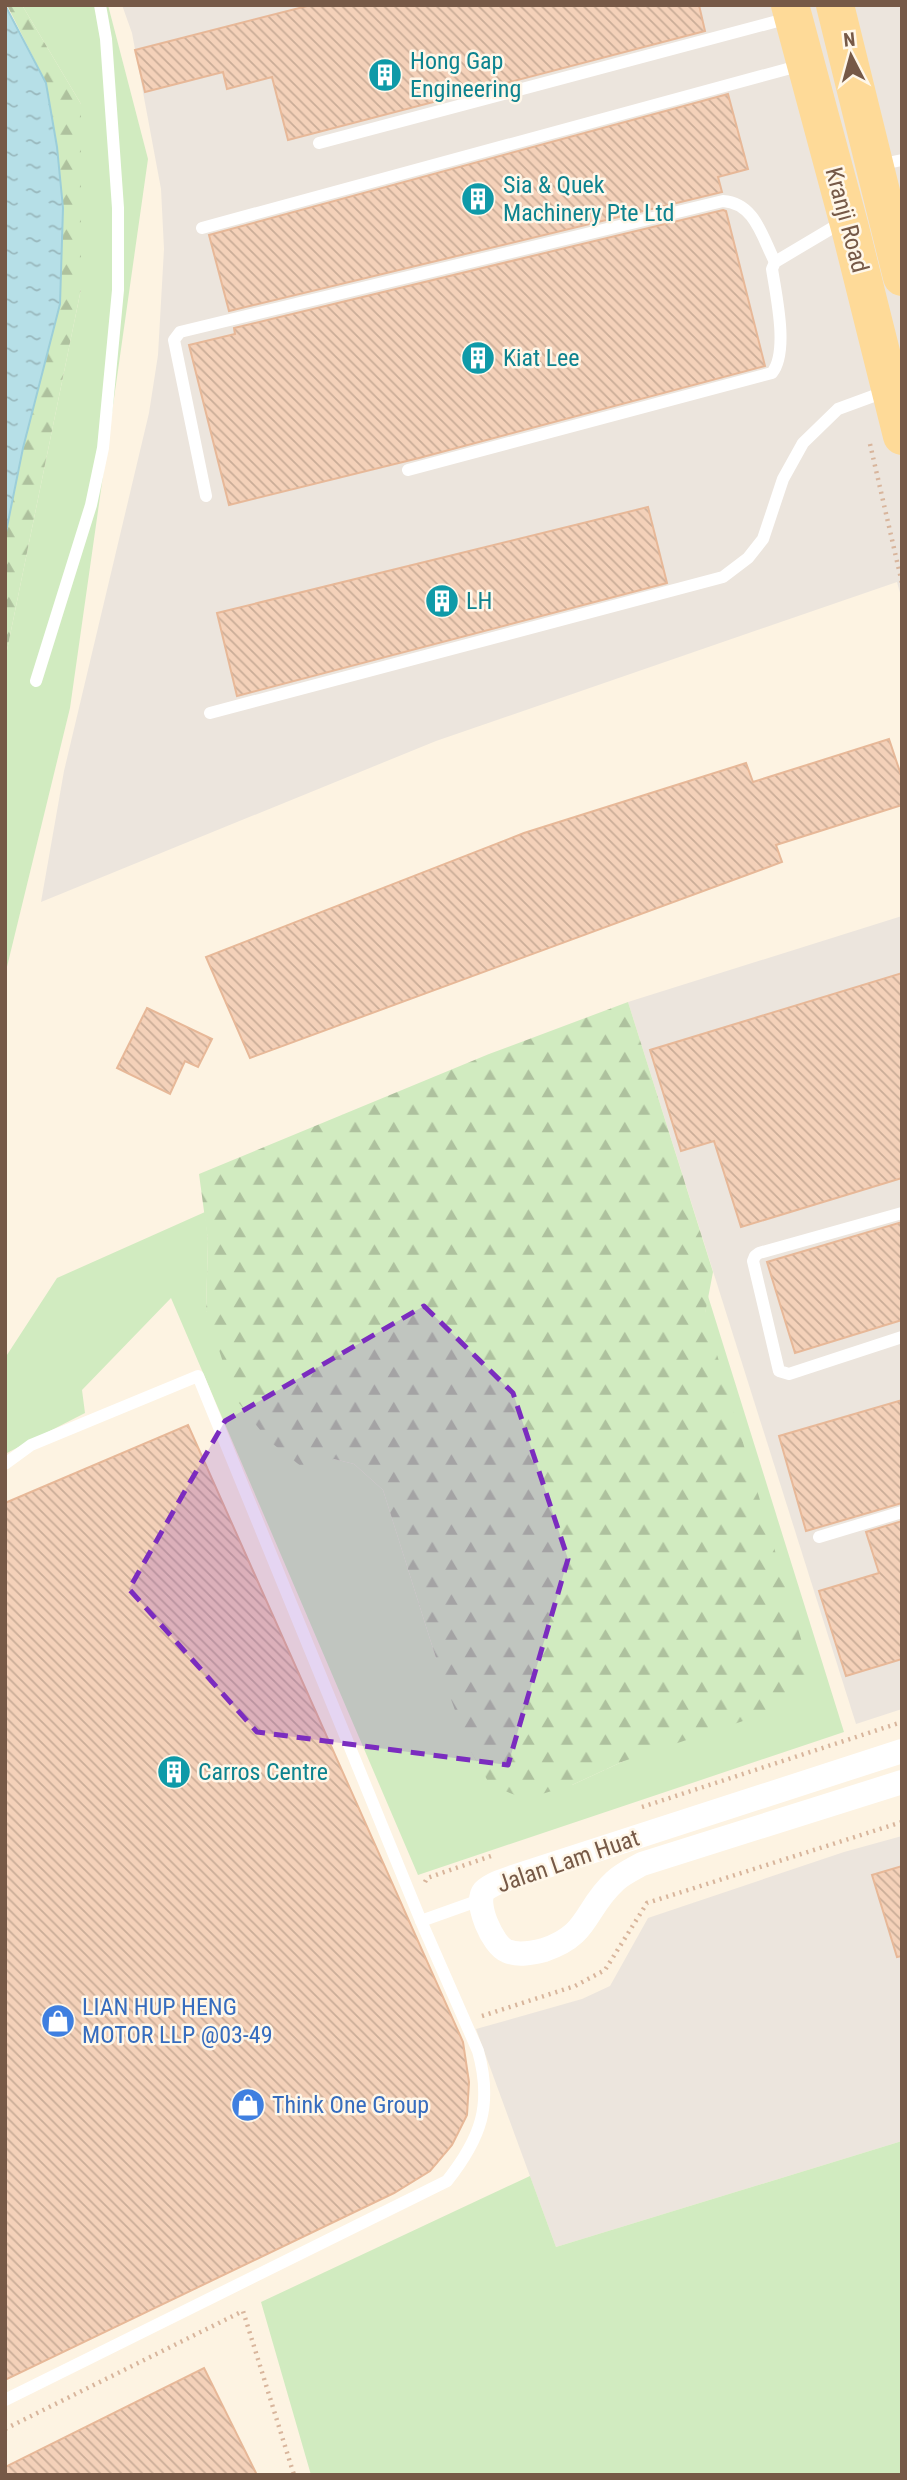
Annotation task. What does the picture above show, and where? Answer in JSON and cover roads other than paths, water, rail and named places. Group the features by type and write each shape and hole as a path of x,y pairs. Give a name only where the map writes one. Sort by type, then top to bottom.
{"main road":[{"name":"Kranji Road","path":"835,5 888,163 888,202 902,277"},
{"name":"Kranji Road","path":"791,11 902,436"}],"street":[{"name":"Jalan Lam Huat","path":"902,1751 513,1877 484,1891 480,1899 481,1907 494,1940 505,1951 522,1954 542,1950 561,1943 578,1932 616,1879 642,1864 902,1782"}],"lane":[{"path":"36,681 90,505 103,448 118,290 118,208 106,39 100,5"},
{"path":"319,144 791,11"},
{"path":"202,228 806,64"},
{"path":"206,496 174,340 180,332 723,201 735,202 750,213 775,262"},
{"path":"408,470 772,373 778,367 781,326 772,269 775,262 847,219"},
{"path":"210,713 723,577 748,558 763,539 783,479 803,443 838,409 890,390"},
{"path":"902,1213 759,1253 753,1261 779,1371 789,1374 902,1337"},
{"path":"5,1464 31,1445 198,1376 421,1921 478,2051 486,2095 482,2120 472,2144 447,2181 5,2400"},
{"path":"820,1537 902,1511"},
{"path":"421,1921 480,1899"}],"water":[{"path":"5,5 46,83 57,147 63,208 60,304 23,448 5,537"}],"place":[{"name":"Hong Gap Engineering","path":"385,75"},
{"name":"Sia & Quek Machinery Pte Ltd","path":"478,199"},
{"name":"Kiat Lee","path":"478,358"},
{"name":"LH","path":"442,601"},
{"name":"Carros Centre","path":"174,1772"},
{"name":"LIAN HUP HENG MOTOR LLP @03-49","path":"58,2021"},
{"name":"Think One Group","path":"248,2105"}]}
